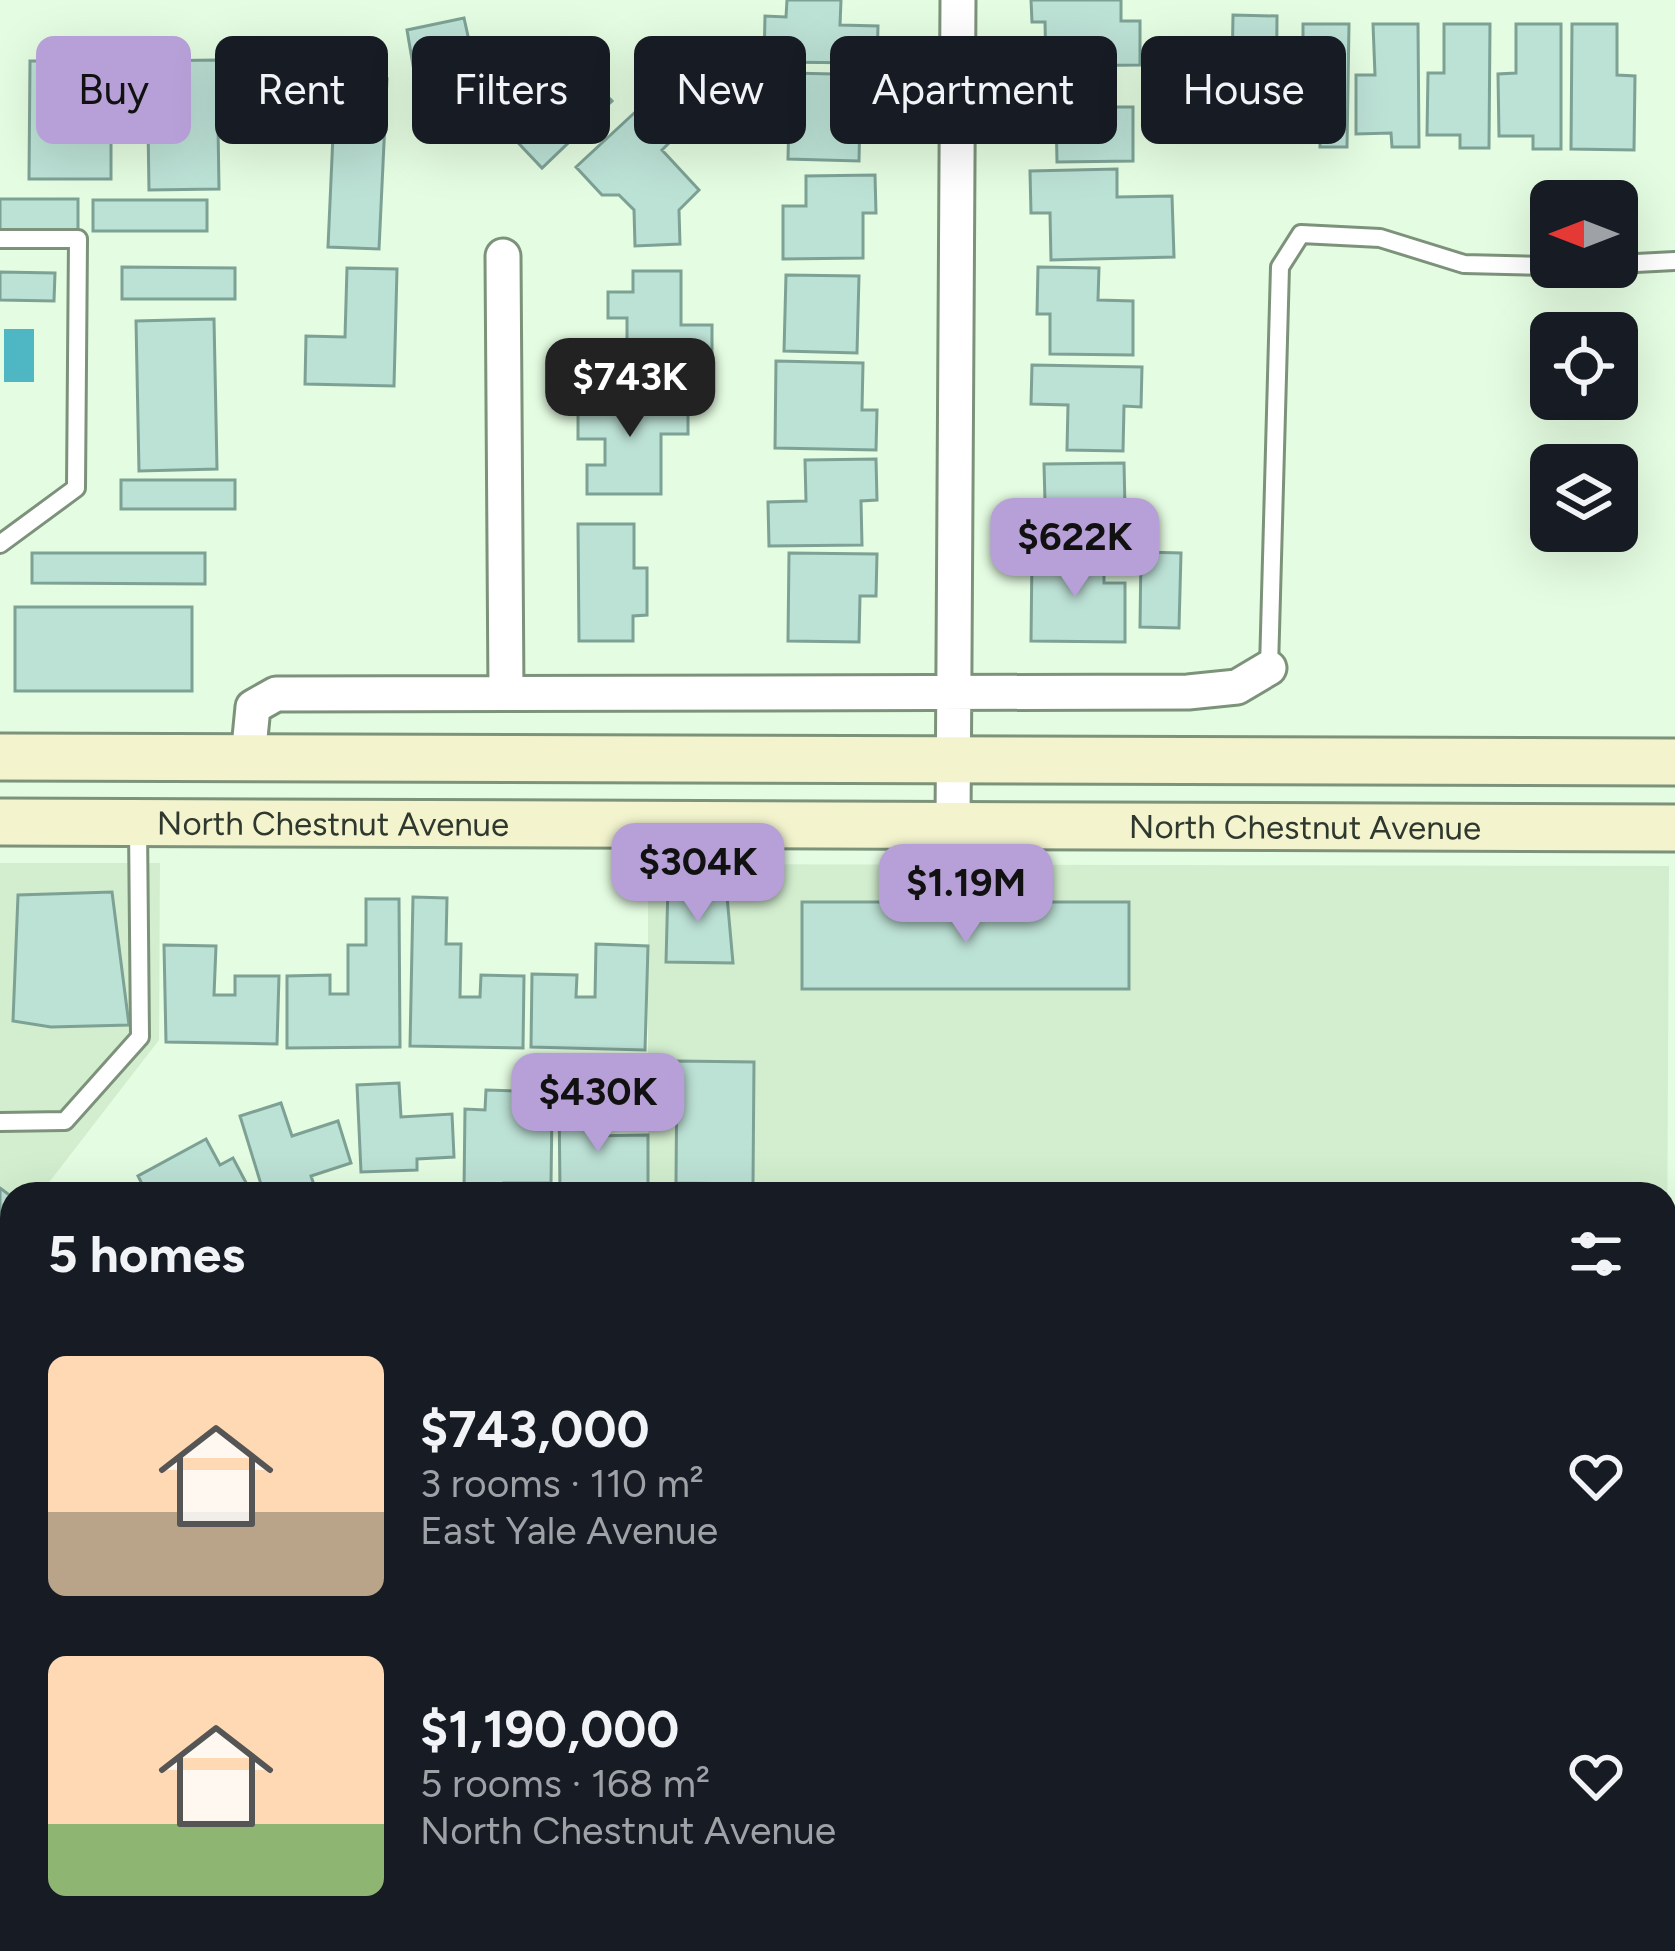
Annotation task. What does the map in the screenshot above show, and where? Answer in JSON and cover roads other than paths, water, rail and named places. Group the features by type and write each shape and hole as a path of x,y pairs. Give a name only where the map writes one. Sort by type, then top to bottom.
{"main road":[{"name":"North Chestnut Avenue","path":"0,757 1675,762"},
{"name":"North Chestnut Avenue","path":"0,822 1675,828"}],"street":[{"path":"953,824 958,0"},
{"path":"503,256 506,693"},
{"name":"North Chestnut Avenue","path":"248,758 254,706 272,694 1214,690 1255,681 1269,668"}],"lane":[{"path":"1269,668 1280,267 1300,234 1380,238 1464,264 1530,266"},
{"path":"0,239 78,238 76,488 0,544"},
{"path":"1638,263 1675,261"},
{"path":"0,1122 65,1121 140,1037 138,822"}],"water":[{"path":"4,329 34,329 34,382 4,382"}]}
